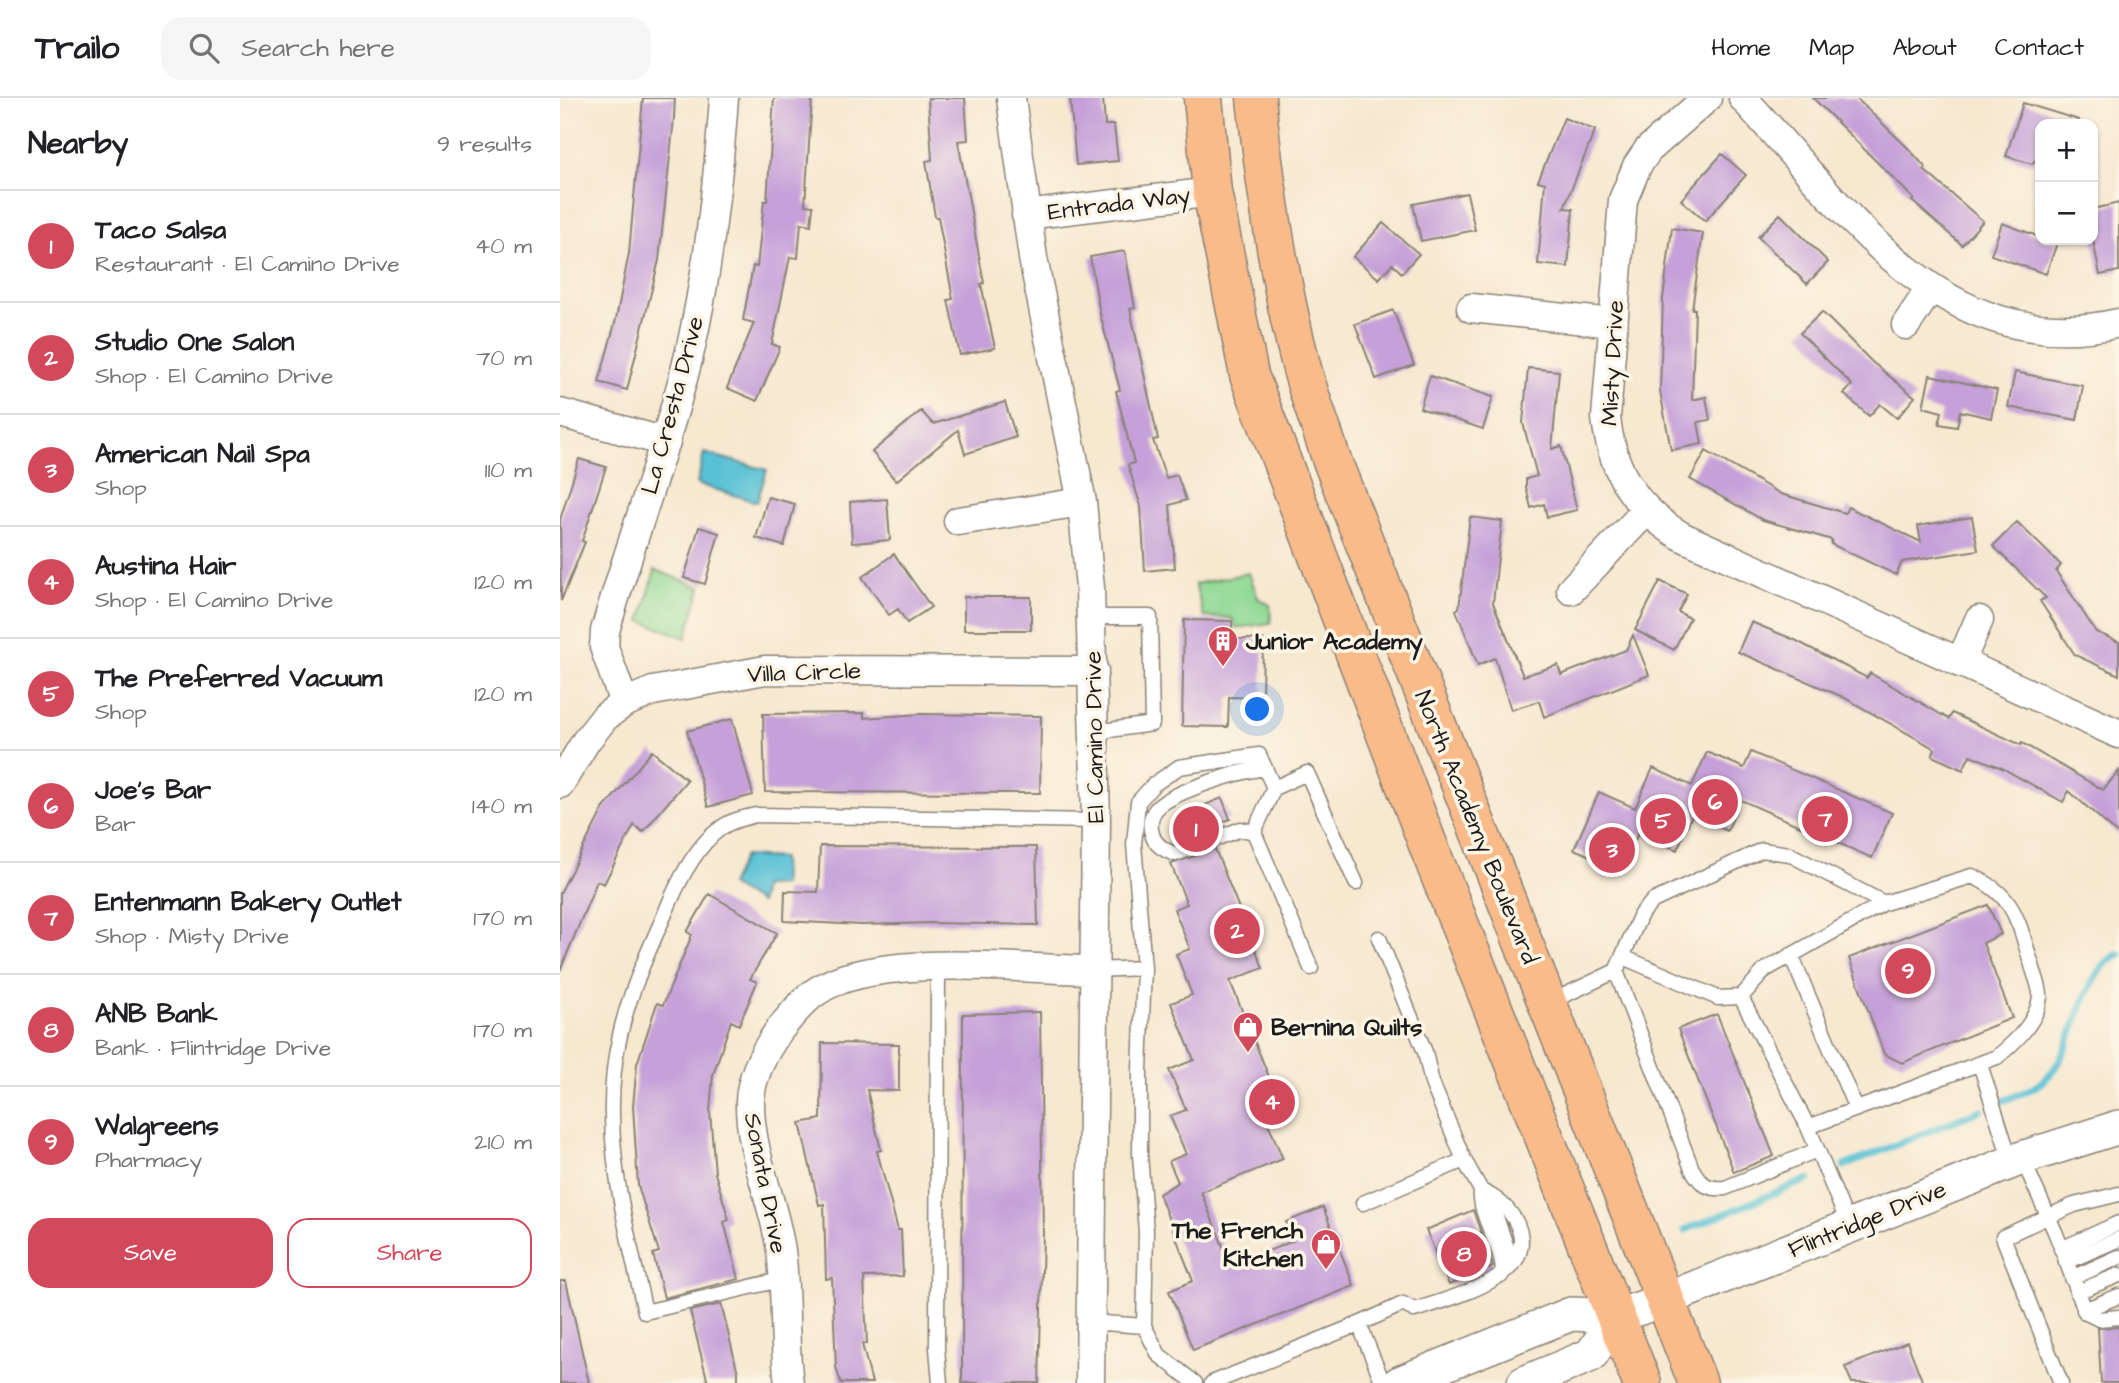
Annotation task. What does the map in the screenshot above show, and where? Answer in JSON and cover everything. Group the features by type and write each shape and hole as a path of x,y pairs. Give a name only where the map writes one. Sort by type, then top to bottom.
{"highway":[{"name":"North Academy Boulevard","path":"1203,98 1212,192 1250,375 1275,447 1430,850 1618,1315 1642,1383"},
{"name":"North Academy Boulevard","path":"1256,98 1265,186 1300,363 1349,506 1698,1383"}],"street":[{"name":"La Cresta Drive","path":"624,703 604,647 605,631 666,442 690,349 709,245 724,98"},
{"name":"El Camino Drive","path":"1011,98 1027,215 1082,502 1091,617 1096,821 1090,1383"},
{"name":"Misty Drive","path":"1707,98 1648,150 1629,182 1620,216 1606,418 1609,446 1629,491 1646,511 1683,537 2119,733"},
{"path":"1743,98 1880,247 1930,289 1963,306 2024,326 2092,328 2119,323"},
{"name":"Entrada Way","path":"1027,215 1212,192"},
{"path":"1906,325 1930,289"},
{"path":"1471,308 1613,323"},
{"path":"560,413 666,442"},
{"path":"958,522 1082,502"},
{"path":"1571,590 1646,511"},
{"path":"1960,663 1979,620"},
{"name":"Villa Circle","path":"560,785 586,741 605,717 624,703 653,691 765,670 1094,671"},
{"name":"Sonata Drive","path":"789,1383 784,1279 776,1220 753,1138 750,1100 755,1072 770,1043 794,1012 817,991 852,975 909,966 1093,970"},
{"name":"Flintridge Drive","path":"1399,1383 1571,1314 1618,1315 1664,1300 2017,1160 2119,1128"},
{"path":"1524,1383 1591,1355 1618,1315"}],"lane":[{"path":"1091,617 1150,617 1152,724 1094,732"},
{"path":"1195,1383 1159,1355 1144,1326 1146,1233 1140,1085 1144,968 1134,844 1138,802 1153,785 1179,767 1259,755 1274,788"},
{"path":"1254,832 1241,829 1176,854 1167,852 1154,839 1151,821 1154,812 1170,800 1242,771 1265,768"},
{"path":"1311,968 1254,832 1274,788 1307,773 1356,883"},
{"path":"784,1279 645,1312 613,1154 612,1086 620,1035 650,948 690,865 721,828 756,815 1096,821"},
{"path":"1547,1004 1616,971 1641,914 1653,901 1762,850 1789,854 1884,903"},
{"path":"1623,957 1718,998 1741,997 1765,970 1884,903 1972,876 1993,885 2014,910 2041,995 2017,1041 1997,1057 1980,1064 1808,1127"},
{"path":"1379,938 1425,1052 1432,1083 1480,1191 1479,1206 1505,1272"},
{"path":"1791,955 1856,1109"},
{"path":"938,967 937,1335 940,1383"},
{"path":"1093,970 1144,968"},
{"path":"1616,971 1692,1169 1703,1185 1713,1189 1724,1188 1817,1150"},
{"path":"1741,997 1808,1127 1849,1226"},
{"path":"1980,1064 2017,1160 2064,1255 2084,1310 2099,1319 2119,1317"},
{"path":"1363,1203 1464,1160"},
{"path":"1212,1383 1403,1304 1415,1310 1505,1272 1520,1254 1522,1239 1509,1209 1496,1197 1480,1191"},
{"path":"2061,1383 2003,1237 2046,1215 2119,1194"},
{"path":"2064,1255 2119,1223"},
{"path":"2064,1255 2119,1239"},
{"path":"2075,1285 2119,1257"},
{"path":"2075,1285 2119,1275"},
{"path":"2084,1310 2119,1296"},
{"path":"1090,1322 1144,1326"},
{"path":"1359,1324 1382,1383"}],"green space":[{"path":"655,570 701,587 686,638 641,621"},
{"path":"1249,573 1258,598 1270,605 1271,623 1236,628 1232,618 1204,617 1195,584"}],"water":[{"path":"704,453 767,470 757,502 697,484"},
{"path":"744,856 782,858 783,885 763,886 760,903 730,885"}],"building":[{"path":"643,98 675,98 674,118 659,260 627,390 599,382 616,319 629,253"},
{"path":"774,98 812,98 805,205 813,206 811,225 801,223 798,258 790,257 772,344 780,347 757,401 727,388 754,323 743,320 753,266 757,267 764,201 767,201"},
{"path":"928,98 965,98 968,140 958,141 984,283 981,284 995,348 960,355 948,300 953,299 926,161 932,160"},
{"path":"1070,98 1103,98 1105,125 1114,125 1118,161 1076,165"},
{"path":"1813,98 1856,98 1908,148 1926,168 1924,170 1983,221 1962,245 1912,201 1914,199"},
{"path":"2023,103 2076,119 2035,119 2035,161 2032,164 2006,156"},
{"path":"1564,118 1595,130 1564,208 1573,209 1568,267 1538,264 1545,183 1538,181"},
{"path":"1722,154 1746,175 1705,221 1681,200"},
{"path":"1467,193 1475,230 1421,241 1413,204"},
{"path":"2119,203 2119,271 2100,275 2094,245 2098,245 2098,208"},
{"path":"1780,214 1828,262 1807,284 1758,237"},
{"path":"1383,223 1419,254 1402,273 1392,264 1379,279 1353,257"},
{"path":"2002,223 2035,235 2035,245 2056,245 2046,274 1991,255"},
{"path":"1672,228 1703,233 1692,309 1695,309 1692,400 1706,397 1710,420 1698,422 1702,444 1671,450 1660,391 1663,299"},
{"path":"1125,251 1135,308 1130,309 1158,439 1153,440 1166,478 1177,475 1186,500 1170,505 1175,568 1145,571 1141,507 1128,465 1134,463 1116,391 1120,390 1100,314 1090,257"},
{"path":"1393,310 1414,365 1376,379 1355,324"},
{"path":"1822,312 1872,362 1915,397 1897,418 1880,404 1869,416 1844,394 1852,385 1800,333"},
{"path":"1528,368 1559,371 1552,449 1561,446 1577,510 1547,517 1544,504 1531,508 1526,479 1537,476 1523,423"},
{"path":"2015,372 2083,386 2077,420 2008,407"},
{"path":"1930,375 1997,390 1991,418 1960,411 1957,427 1939,424 1942,412 1923,407"},
{"path":"1430,376 1493,397 1483,429 1420,408"},
{"path":"1005,402 1016,437 965,454 958,430 896,481 872,452 921,411 933,424"},
{"path":"1706,451 1781,494 1845,513 1848,507 1921,542 1918,526 1972,517 1978,550 1902,562 1896,575 1831,544 1832,540 1763,520 1690,479"},
{"path":"579,459 606,467 582,541 585,542 561,601 560,520"},
{"path":"768,497 795,504 784,546 756,538"},
{"path":"887,499 890,540 852,543 850,502"},
{"path":"1470,517 1502,521 1493,603 1523,676 1558,665 1561,675 1626,650 1633,635 1649,675 1544,717 1539,701 1511,710 1495,658 1478,665 1456,610 1459,608"},
{"path":"2017,522 2061,565 2056,571 2096,632 2119,642 2119,675 2075,655 2040,601 2046,598 1993,546"},
{"path":"699,527 719,533 705,584 684,578"},
{"path":"894,554 931,607 907,623 898,609 889,615 862,577"},
{"path":"1660,581 1687,594 1678,612 1690,618 1674,650 1635,630"},
{"path":"964,597 1031,597 1031,630 964,630"},
{"name":"Junior Academy","path":"1184,620 1232,621 1232,639 1263,639 1262,698 1229,697 1228,727 1182,726"},
{"path":"1751,622 1795,640 1867,678 1870,673 1949,719 1952,713 2021,745 2022,743 2103,790 2119,771 2119,835 2069,791 2063,802 2002,768 1970,755 1963,770 1932,756 1935,749 1843,697 1738,652"},
{"path":"864,713 864,718 921,714 1041,716 1040,793 765,792 763,714"},
{"path":"732,719 753,795 708,807 687,731"},
{"path":"652,751 687,780 643,832 634,825 604,884 597,881 560,971 560,893 603,809"},
{"path":"1707,752 1744,768 1751,752 1892,813 1872,858 1741,800 1727,831 1692,815 1677,850 1638,833 1622,870 1574,849 1599,792 1635,808 1653,768 1692,786"},
{"path":"1222,798 1230,819 1182,841 1173,818"},
{"path":"820,846 1036,847 1038,925 862,925 784,921 785,891 818,892"},
{"path":"1215,849 1263,968 1230,981 1284,1114 1267,1121 1283,1159 1201,1192 1231,1266 1293,1241 1286,1222 1323,1207 1354,1286 1193,1350 1169,1291 1193,1281 1159,1194 1178,1182 1169,1161 1186,1154 1170,1116 1186,1110 1169,1070 1194,1060 1171,1003 1192,995 1176,954 1190,949 1174,909 1187,904 1171,864"},
{"path":"709,894 777,933 750,979 757,982 739,1025 731,1021 713,1075 710,1111 715,1173 729,1220 724,1222 739,1279 664,1298 653,1254 659,1252 638,1186 633,1106 637,1064 657,1003 663,1005 692,935 687,932"},
{"path":"1988,905 2001,934 1983,943 2012,1018 1902,1063 1884,1054 1849,958"},
{"path":"1040,1012 1043,1234 1039,1383 962,1383 963,1014"},
{"path":"1717,1014 1774,1156 1734,1172 1678,1029"},
{"path":"822,1043 899,1044 899,1091 867,1090 881,1150 877,1151 898,1230 901,1230 903,1276 864,1277 867,1344 862,1344 872,1383 841,1383 836,1367 832,1278 826,1279 824,1204 819,1205 800,1123 821,1119"},
{"path":"1473,1210 1493,1267 1449,1285 1426,1230"},
{"path":"560,1281 566,1281 589,1383 560,1383"},
{"path":"721,1304 738,1373 738,1383 708,1383 690,1311"},
{"path":"2119,1327 2119,1383 2101,1383 2098,1328"},
{"path":"1907,1342 1923,1383 1852,1383 1845,1367"}],"waterway":[{"path":"2000,1102 2030,1090 2049,1076 2062,1056 2097,974 2107,962 2119,954"},
{"path":"1844,1166 1981,1110"},
{"path":"1685,1230 1809,1179"}],"place":[{"name":"Junior Academy","path":"1223,668"},
{"name":"Joe's Bar","path":"1715,802"},
{"name":"Entenmann Bakery Outlet","path":"1825,819"},
{"name":"The Preferred Vacuum","path":"1663,821"},
{"name":"Taco Salsa","path":"1196,829"},
{"name":"American Nail Spa","path":"1612,850"},
{"name":"Studio One Salon","path":"1237,931"},
{"name":"Walgreens","path":"1908,971"},
{"name":"Bernina Quilts","path":"1248,1054"},
{"name":"Austina Hair","path":"1272,1102"},
{"name":"ANB Bank","path":"1464,1254"},
{"name":"The French Kitchen","path":"1326,1271"}]}
